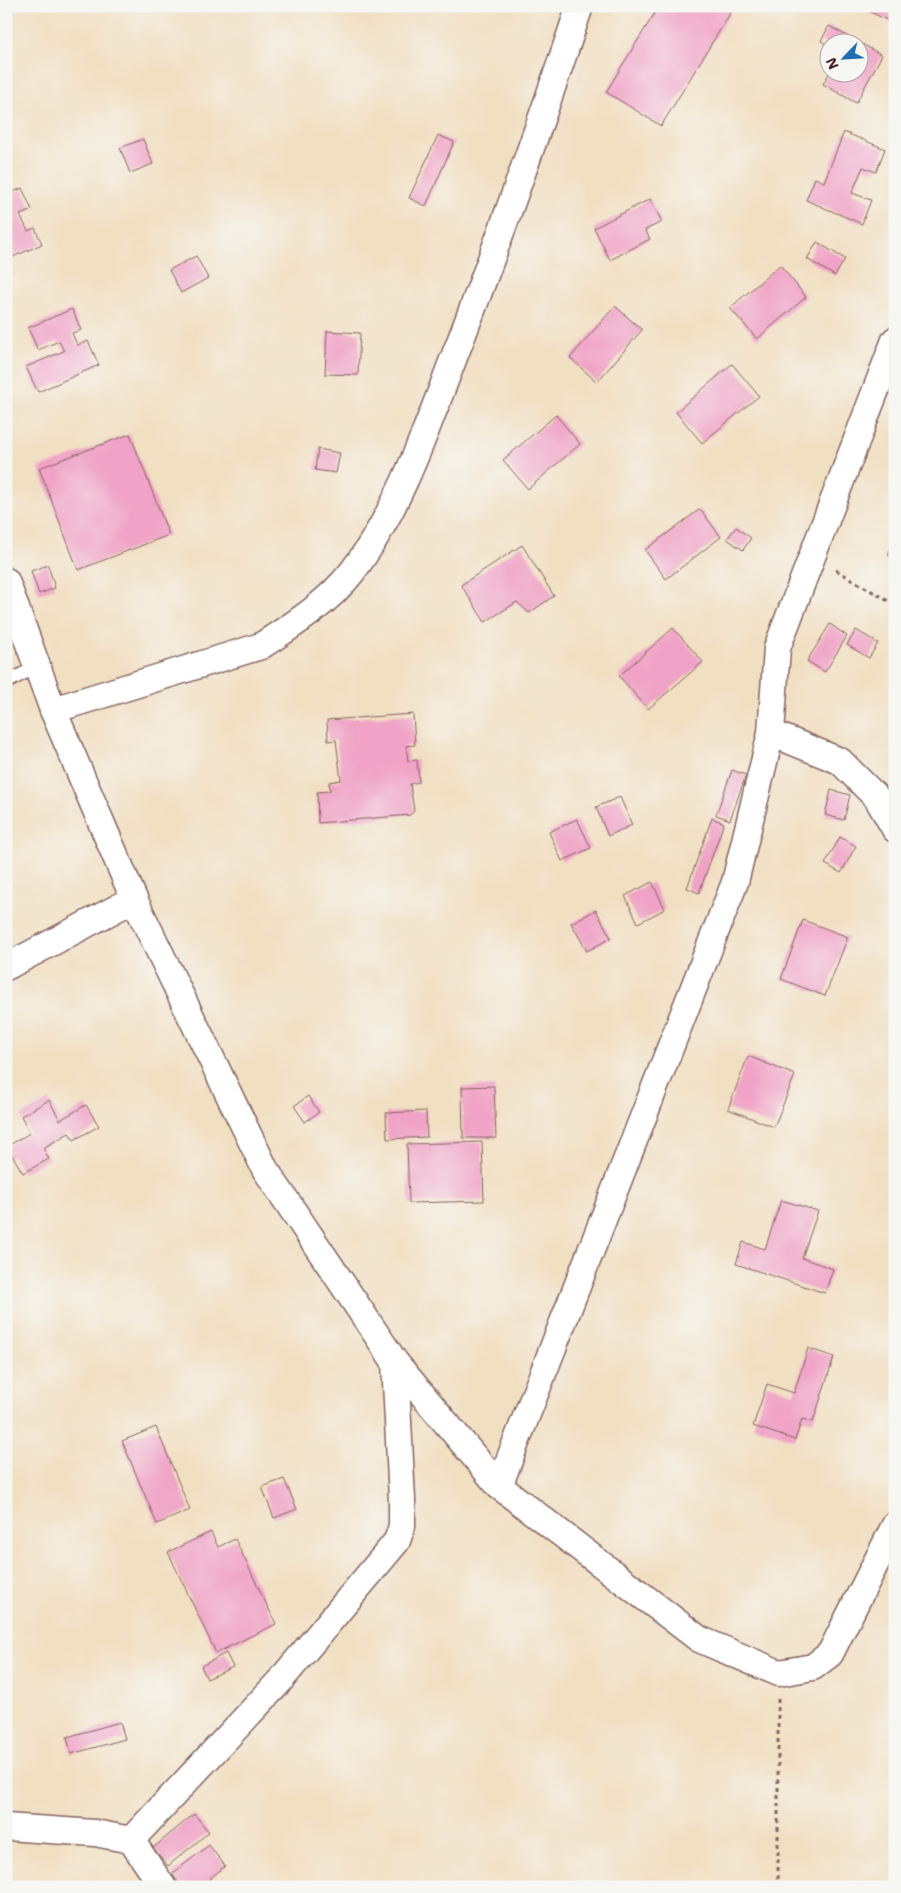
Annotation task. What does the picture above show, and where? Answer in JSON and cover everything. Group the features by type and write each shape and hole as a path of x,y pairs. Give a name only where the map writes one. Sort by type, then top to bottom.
{"street":[{"path":"53,710 261,646 290,628 320,604 351,574 375,540 423,440 501,236 580,6"},
{"path":"499,1486 735,882 771,733 777,648 895,340"},
{"path":"6,581 53,710 134,899 265,1169 395,1362 499,1486 698,1640 778,1673 814,1668 830,1654 895,1525"},
{"path":"771,733 840,761 877,798 895,829"},
{"path":"6,967 134,899"},
{"path":"131,1840 279,1682 397,1541 402,1526 402,1500 395,1362"},
{"path":"6,1827 94,1833 131,1840 163,1887"}],"lane":[{"path":"6,683 37,666"}],"path":[{"path":"812,556 895,605"},
{"path":"778,1673 778,1887"}],"building":[{"path":"659,6 721,6 731,12 661,126 606,92"},
{"path":"858,6 895,6 895,24"},
{"path":"829,26 840,32 826,32"},
{"path":"868,47 882,55 868,81"},
{"path":"824,82 867,82 856,103 823,84"},
{"path":"844,132 885,149 876,172 863,167 852,193 871,200 862,224 806,200 815,178 824,182"},
{"path":"438,135 454,142 426,206 409,198"},
{"path":"143,139 153,164 130,173 120,148"},
{"path":"22,188 32,210 20,215 28,231 35,228 42,244 6,260 6,236 13,233 9,225 6,226 6,195"},
{"path":"650,199 662,222 645,230 650,239 610,260 594,228"},
{"path":"817,242 845,259 835,276 807,259"},
{"path":"196,256 208,278 181,293 169,270"},
{"path":"780,265 806,297 757,339 730,308"},
{"path":"615,306 642,330 597,382 570,358"},
{"path":"72,309 81,330 72,333 77,345 88,341 99,365 38,392 26,367 64,351 59,341 38,350 28,328"},
{"path":"327,331 360,333 358,375 325,374"},
{"path":"732,364 759,396 702,443 676,412"},
{"path":"556,415 580,444 528,489 503,460"},
{"path":"130,434 169,535 78,570 39,468"},
{"path":"318,449 340,453 336,473 315,470"},
{"path":"700,509 721,537 666,579 645,550"},
{"path":"736,527 751,538 743,550 727,539"},
{"path":"895,537 895,558 888,555"},
{"path":"522,545 554,596 529,613 517,602 485,622 461,585"},
{"path":"48,565 55,588 39,594 31,571"},
{"path":"830,624 847,636 825,672 807,661"},
{"path":"673,628 703,662 648,709 619,676"},
{"path":"856,630 878,643 869,658 847,645"},
{"path":"413,714 415,745 406,746 408,761 417,760 419,782 410,784 414,811 410,815 318,823 317,792 330,791 329,782 341,780 336,740 328,741 327,720"},
{"path":"732,770 746,775 730,820 716,815"},
{"path":"831,790 850,795 844,820 825,815"},
{"path":"620,797 632,825 608,836 596,807"},
{"path":"712,818 724,823 699,893 687,888"},
{"path":"577,819 591,848 562,861 549,832"},
{"path":"840,837 856,846 841,873 825,864"},
{"path":"652,882 665,909 638,923 625,896"},
{"path":"596,910 611,938 587,951 571,923"},
{"path":"803,920 848,937 825,996 781,979"},
{"path":"748,1056 795,1075 774,1127 728,1109"},
{"path":"494,1086 496,1138 463,1138 462,1087"},
{"path":"308,1096 319,1112 305,1122 294,1106"},
{"path":"49,1100 60,1120 86,1105 99,1126 74,1140 69,1133 43,1148 49,1159 23,1173 12,1155 6,1159 6,1147 30,1133 21,1116"},
{"path":"426,1111 427,1137 387,1139 386,1113"},
{"path":"482,1142 484,1201 409,1203 407,1144"},
{"path":"781,1200 818,1211 802,1258 833,1269 825,1293 736,1264 743,1242 765,1249"},
{"path":"808,1348 834,1357 813,1422 802,1419 795,1440 753,1426 767,1384 794,1393"},
{"path":"156,1427 190,1510 157,1524 122,1441"},
{"path":"284,1479 297,1509 274,1518 262,1487"},
{"path":"211,1532 218,1547 235,1539 276,1624 216,1653 168,1552"},
{"path":"226,1653 233,1667 207,1679 201,1666"},
{"path":"120,1722 125,1739 71,1754 67,1737"},
{"path":"194,1814 209,1832 168,1866 153,1848"},
{"path":"209,1845 225,1866 200,1887 182,1887 172,1874"}]}
